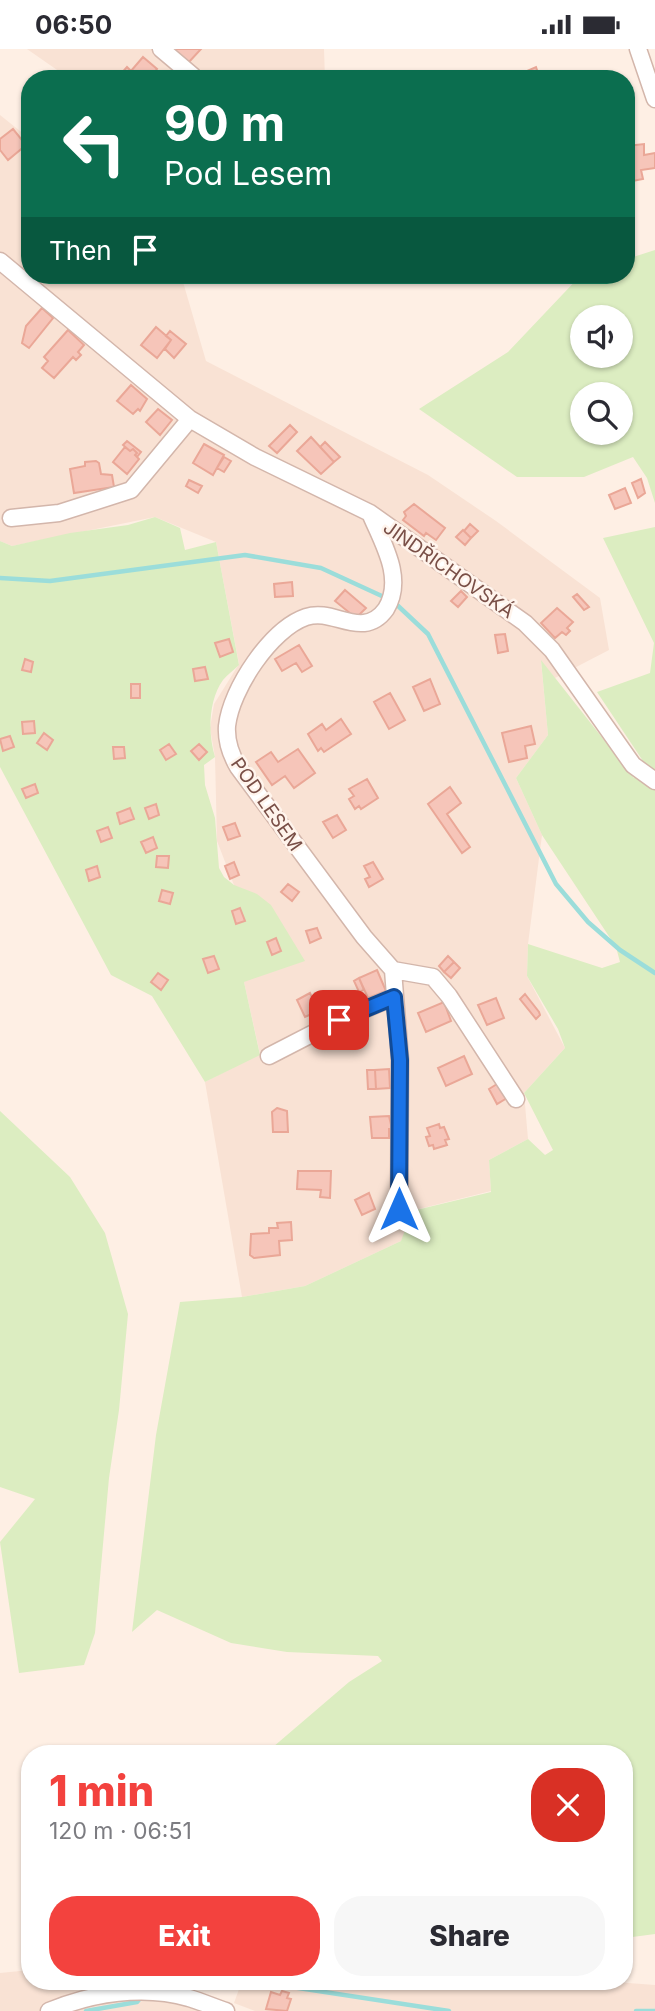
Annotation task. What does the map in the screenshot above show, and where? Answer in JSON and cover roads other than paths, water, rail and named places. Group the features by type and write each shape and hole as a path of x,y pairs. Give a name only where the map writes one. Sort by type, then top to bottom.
{"street":[{"path":"161,49 185,70"},
{"path":"638,49 655,99"},
{"name":"JINDŘICHOVSKÁ","path":"0,261 21,278"},
{"name":"JINDŘICHOVSKÁ","path":"28,284 190,419 255,457 370,513 525,623 552,650 633,765 655,781"},
{"path":"12,518 59,513 131,490 190,419"},
{"name":"POD LESEM","path":"370,513 394,575 393,593 387,607 375,620 366,623 322,614 295,621 272,640 237,693 227,725 227,736 231,756 237,768 355,926 393,970"},
{"path":"399,1209 400,1060 393,970 433,977 449,996 516,1099"},
{"path":"269,1055 339,1020 394,997"},
{"path":"49,2011 106,1994 134,1992 188,1998 226,2011"}],"waterway":[{"path":"0,578 50,581 245,555 321,568 384,597"},
{"path":"396,604 428,634 556,884 588,922 620,950 655,973"},
{"path":"311,1990 449,2011"},
{"path":"86,2011 137,2002 143,1995"},
{"path":"636,2011 655,2011"}]}
